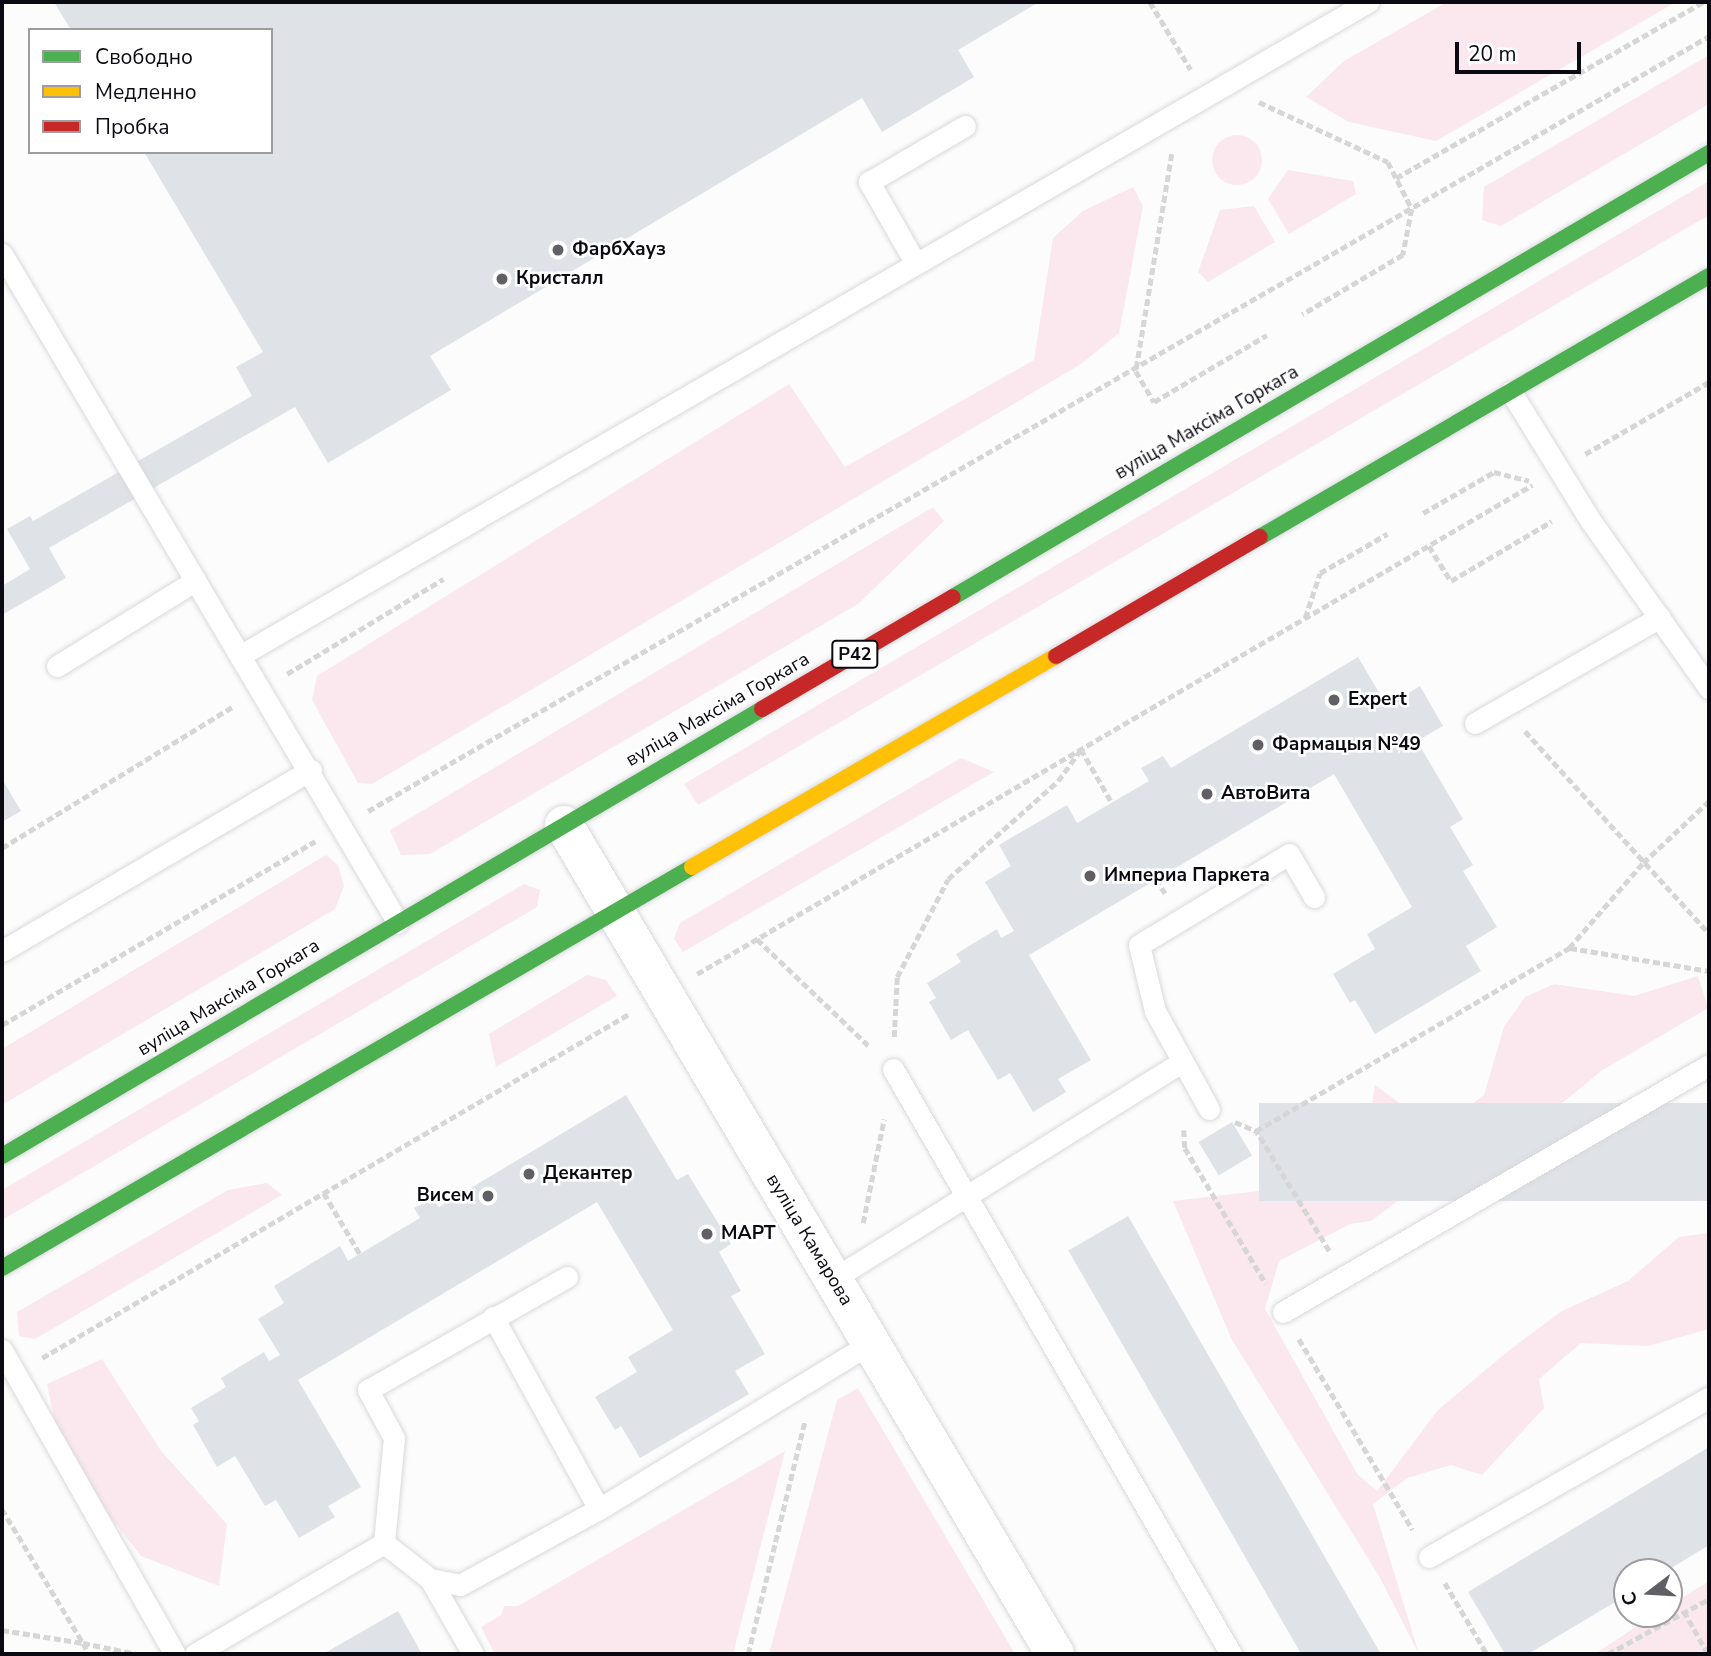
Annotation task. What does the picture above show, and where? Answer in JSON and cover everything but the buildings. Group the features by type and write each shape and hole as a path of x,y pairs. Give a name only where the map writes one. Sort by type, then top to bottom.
{"main road":[{"name":"вуліца Максіма Горкага","path":"2,1156 1709,153"},
{"path":"2,1268 614,908 1709,276"}],"street":[{"name":"вуліца Камарова","path":"564,825 664,993 844,1272 871,1343 1055,1654"}],"lane":[{"path":"241,655 1368,2"},
{"path":"916,264 869,182 965,126"},
{"path":"2,254 311,770 398,923"},
{"path":"1511,392 1580,504 1709,688"},
{"path":"57,666 197,580"},
{"path":"1475,723 1660,617"},
{"path":"2,951 311,770"},
{"path":"1209,1110 1154,1012 1139,945 1289,854 1314,897"},
{"path":"844,1272 1181,1062"},
{"path":"1283,1312 1346,1278 1709,1065"},
{"path":"893,1069 1231,1654"},
{"path":"383,1543 394,1438 368,1390 567,1277"},
{"path":"493,1317 599,1508"},
{"path":"430,1579 460,1585 599,1508 871,1343"},
{"path":"2,1350 175,1654"},
{"path":"1429,1558 1709,1397"},
{"path":"383,1543 430,1579 473,1654"},
{"path":"195,1654 383,1543"}],"path":[{"path":"1150,2 1214,108 1240,93 1388,162 1412,209 1403,255 1302,315"},
{"path":"1396,178 1703,2"},
{"path":"2,1025 341,826 1136,371 1709,36"},
{"path":"1173,146 1136,371 1154,402 1267,335"},
{"path":"1558,470 1709,382"},
{"path":"16,1373 1536,483 1494,472 1423,513"},
{"path":"1429,546 1451,581 1580,504"},
{"path":"1304,619 1321,573 1387,534"},
{"path":"2,848 453,573"},
{"path":"1503,707 1709,933"},
{"path":"1081,749 1112,803"},
{"path":"844,1272 893,1069 897,977 948,879 1058,781 1081,749"},
{"path":"1346,1278 1256,1131 1569,948 1643,863 1709,801"},
{"path":"757,939 893,1069"},
{"path":"1569,948 1709,971"},
{"path":"1207,1187 1487,1654"},
{"path":"324,1193 360,1255"},
{"path":"748,1654 816,1376"},
{"path":"2,1509 89,1654"},
{"path":"1608,1654 1709,1599"},
{"path":"1684,1611 1708,1654"},
{"path":"2,1630 137,1654"}],"shaded area":[{"path":"1447,2 1676,2 1436,141 1349,122 1306,97 1344,61"},
{"path":"1709,55 1709,104 1501,226 1482,220 1484,187"},
{"path":"1237,135 1255,142 1262,160 1255,178 1237,185 1219,178 1212,160 1219,142"},
{"path":"1288,170 1353,181 1356,194 1289,234 1268,199"},
{"path":"1709,181 1709,215 698,805 684,784"},
{"path":"1133,187 1143,206 1119,333 1081,364 372,784 358,783 312,700 317,676 789,384 845,467 1034,360 1053,238 1083,211"},
{"path":"1254,206 1275,242 1208,282 1198,272 1220,210"},
{"path":"933,507 944,521 858,604 430,854 401,855 390,830"},
{"path":"961,758 994,772 683,952 674,939 680,923"},
{"path":"326,855 338,865 344,886 335,909 2,1105 2,1049"},
{"path":"524,884 540,890 537,907 2,1220 2,1190"},
{"path":"587,975 606,980 617,996 496,1067 489,1034"},
{"path":"1698,976 1708,1008 1601,1071 1555,1109 1447,1164 1371,1221 1350,1224 1279,1261 1265,1309 1358,1475 1377,1491 1438,1410 1507,1352 1562,1311 1628,1281 1679,1237 1709,1233 1709,1329 1648,1346 1581,1343 1539,1379 1544,1408 1482,1475 1451,1465 1407,1478 1373,1504 1419,1654 1379,1576 1232,1340 1173,1201 1345,1181 1367,1136 1375,1085 1436,1130 1484,1095 1504,1027 1525,997 1554,984 1634,996"},
{"path":"267,1183 282,1195 35,1339 19,1336 17,1312 228,1190"},
{"path":"102,1359 161,1451 227,1524 219,1586 141,1556 88,1489 56,1427 47,1384"},
{"path":"858,1388 1015,1654 769,1654 837,1400"},
{"path":"785,1451 733,1654 495,1654 481,1627 501,1615 504,1606 518,1606"},
{"path":"1709,1581 1709,1654 1595,1654 1634,1628 1683,1628 1683,1597"}],"traffic: fast":[{"path":"953,597 1709,153"},
{"path":"1260,537 1709,276"},
{"path":"2,1156 762,709"},
{"path":"2,1268 692,867"}],"traffic: slow":[{"path":"692,867 1056,656"}],"traffic: jam":[{"path":"1056,656 1260,537"},
{"path":"762,709 953,597"}],"place":[{"name":"ФарбХауз","path":"558,250"},
{"name":"Кристалл","path":"502,279"},
{"name":"Expert","path":"1334,700"},
{"name":"Фармацыя №49","path":"1258,745"},
{"name":"АвтоВита","path":"1207,794"},
{"name":"Империа Паркета","path":"1090,876"},
{"name":"Декантер","path":"529,1174"},
{"name":"Висем","path":"488,1196"},
{"name":"МАРТ","path":"707,1234"}]}
